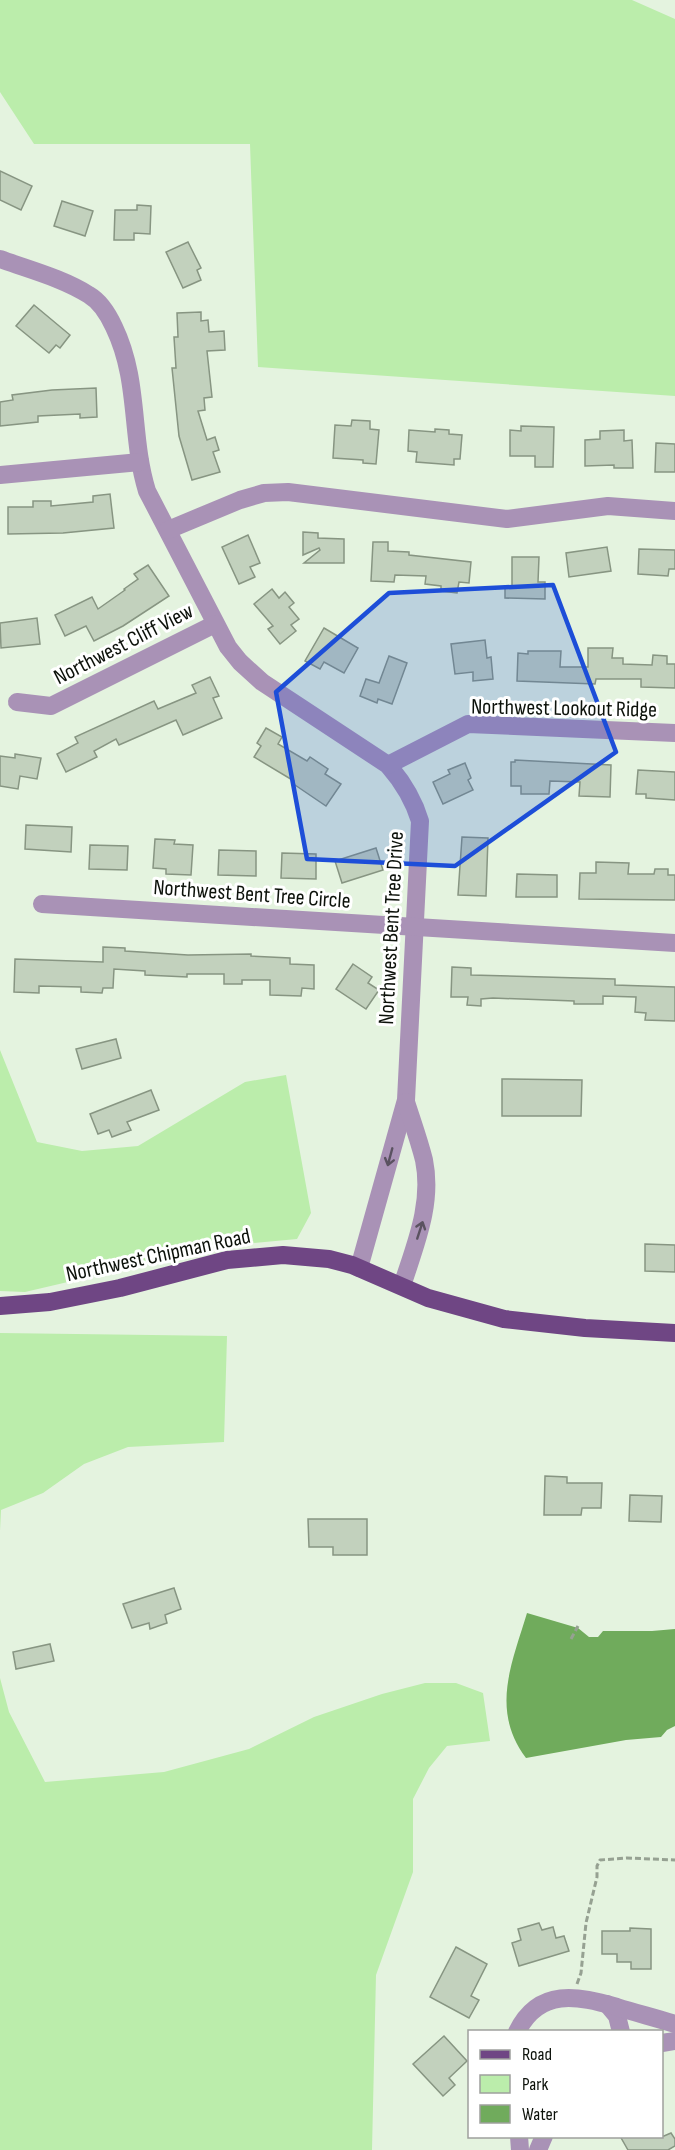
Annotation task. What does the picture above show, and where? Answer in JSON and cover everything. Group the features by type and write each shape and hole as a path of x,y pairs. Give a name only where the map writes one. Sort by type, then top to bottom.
{"main road":[{"name":"Northwest Chipman Road","path":"0,1306 50,1302 120,1288 227,1260 260,1255 283,1255 329,1259 359,1268 428,1298 504,1320 585,1328 675,1333"}],"street":[{"name":"Northwest Bent Tree Drive","path":"0,259 59,280 90,295 107,313 127,357 134,398 140,462 147,491 228,647 240,662 262,682 388,765 396,773 416,807 420,821 406,1100 359,1268"},
{"path":"0,475 140,462"},
{"path":"168,530 240,500 264,493 288,492 507,519 547,515 578,508 608,506 675,511"},
{"name":"Northwest Cliff View","path":"17,702 51,706 215,624"},
{"name":"Northwest Lookout Ridge","path":"388,765 468,724 675,733"},
{"name":"Northwest Bent Tree Circle","path":"42,904 675,943"},
{"name":"Northwest Bent Tree Drive","path":"402,1286 424,1220 426,1188 424,1161 406,1100"},
{"path":"518,2030 525,2018 546,2002 572,1997 607,2004 675,2024"},
{"path":"607,2004 617,2016 621,2030"}],"path":[{"path":"571,1639 578,1626"},
{"path":"572,1997 581,1973 586,1923 600,1860 627,1858 675,1860"}],"highlighted area":[{"path":"553,585 616,752 455,866 307,859 276,692 389,593"}],"green space":[{"path":"0,0 632,0 675,19 675,396 258,367 250,144 34,144 0,92"},
{"path":"0,1050 37,1142 82,1151 138,1146 245,1082 286,1075 311,1213 297,1239 222,1246 25,1292 0,1291"},
{"path":"0,1333 227,1336 224,1442 128,1447 84,1464 43,1493 1,1510 0,1531"},
{"path":"0,1678 9,1712 45,1782 164,1772 249,1749 314,1717 382,1694 425,1683 456,1683 483,1693 490,1741 447,1746 429,1768 413,1799 413,1872 376,1975 372,2150 0,2150"}],"water":[{"path":"527,1613 578,1628 589,1637 598,1637 603,1631 675,1629 675,1726 661,1737 626,1740 526,1758 515,1740 509,1722 507,1686"}],"building":[{"path":"0,171 32,186 21,210 0,200"},
{"path":"62,201 93,211 85,236 54,226"},
{"path":"137,205 151,206 150,234 134,233 134,240 114,240 115,210 137,210"},
{"path":"188,242 201,268 197,270 201,280 183,288 166,252"},
{"path":"34,305 70,335 60,348 56,345 49,353 16,326"},
{"path":"201,312 201,321 208,320 209,332 224,331 225,350 207,351 212,397 204,398 205,410 198,411 207,440 215,437 219,450 213,452 220,472 192,480 179,436 172,368 176,368 174,337 178,337 177,313"},
{"path":"96,388 97,417 80,418 80,414 38,416 38,422 0,426 0,402 13,400 12,395"},
{"path":"352,420 370,421 370,429 379,430 376,464 363,463 363,460 333,458 335,425 351,426"},
{"path":"521,426 554,427 553,467 535,467 535,456 510,456 510,430 521,431"},
{"path":"435,429 449,430 449,434 462,435 460,459 454,459 454,465 416,462 417,452 408,451 409,430 435,432"},
{"path":"624,430 624,441 632,440 633,468 614,468 614,465 585,466 585,440 600,439 600,431"},
{"path":"656,443 675,444 675,472 655,472"},
{"path":"110,494 114,528 63,533 8,534 8,507 33,507 33,501 51,501 51,506 93,502 93,496"},
{"path":"303,532 318,533 318,538 344,539 344,563 304,563 320,550 319,548 303,555"},
{"path":"248,535 260,563 250,567 255,577 239,584 222,547"},
{"path":"373,542 388,542 388,551 471,562 469,583 459,582 457,593 441,591 441,586 425,584 426,576 395,575 394,582 371,581"},
{"path":"607,547 611,571 569,577 566,553"},
{"path":"639,549 675,550 675,569 669,569 668,576 638,574"},
{"path":"512,557 539,557 538,582 545,582 545,599 505,598 505,586 512,587"},
{"path":"148,565 169,596 123,626 94,641 86,626 65,636 55,615 92,597 98,609 138,579 134,574"},
{"path":"272,589 279,598 285,592 294,603 289,607 299,619 291,625 296,631 280,644 268,629 273,626 254,604"},
{"path":"37,618 40,644 1,648 0,623"},
{"path":"324,628 358,648 344,673 324,662 320,669 305,661"},
{"path":"485,640 487,658 491,657 493,679 473,681 473,672 455,674 451,644"},
{"path":"588,648 613,648 612,658 623,658 623,664 652,665 653,655 667,656 667,664 675,664 675,688 641,687 641,679 596,679 595,684 517,681 518,653 561,651 560,667 588,667"},
{"path":"389,656 407,663 392,704 378,699 377,703 360,696 366,679 379,683"},
{"path":"210,677 219,696 213,698 222,718 183,735 176,720 119,745 116,739 94,751 97,757 66,772 57,754 78,743 75,737 154,701 158,709 196,693 192,685"},
{"path":"266,728 282,737 278,744 307,761 310,757 328,769 325,774 341,784 326,806 292,783 294,781 254,757 261,746 257,743"},
{"path":"15,754 41,758 37,779 20,776 18,789 0,786 0,756 15,758"},
{"path":"515,760 611,765 610,797 579,796 580,782 550,781 549,794 521,794 521,786 511,786 511,762"},
{"path":"465,763 471,778 468,780 473,790 443,804 433,782 450,774 448,770"},
{"path":"638,770 675,772 675,800 646,798 646,794 636,794"},
{"path":"26,825 72,827 71,852 25,849"},
{"path":"462,837 488,838 486,896 458,895"},
{"path":"155,839 175,840 174,844 193,845 191,875 166,874 166,869 153,868"},
{"path":"90,845 128,846 127,870 89,869"},
{"path":"376,848 383,870 342,883 335,861"},
{"path":"219,850 256,851 256,876 218,875"},
{"path":"282,853 316,854 316,879 281,878"},
{"path":"596,862 629,863 628,874 654,874 655,869 668,869 668,875 675,875 675,900 579,899 580,873 596,873"},
{"path":"517,874 557,875 557,897 516,897"},
{"path":"103,947 125,948 125,951 188,955 251,954 251,956 290,958 290,964 314,965 314,989 302,988 301,996 270,995 270,980 242,980 242,984 224,984 224,974 187,974 187,977 145,975 145,971 114,969 113,988 103,988 102,993 81,992 81,987 39,986 39,993 14,992 15,959 103,962"},
{"path":"353,964 372,977 368,983 379,990 366,1009 336,989"},
{"path":"452,967 471,968 471,975 615,979 615,985 675,987 675,1021 645,1020 646,1013 635,1012 636,997 603,996 603,1004 493,998 481,999 481,1006 467,1005 468,997 451,997"},
{"path":"116,1039 121,1058 82,1069 76,1049"},
{"path":"502,1079 582,1080 581,1116 502,1116"},
{"path":"151,1090 159,1110 127,1122 131,1130 112,1137 109,1130 98,1134 90,1114"},
{"path":"645,1244 675,1245 675,1272 645,1271"},
{"path":"545,1476 567,1477 567,1483 602,1483 601,1508 582,1508 581,1515 544,1515"},
{"path":"630,1495 662,1496 661,1522 629,1521"},
{"path":"308,1519 367,1519 367,1555 333,1555 333,1547 309,1547"},
{"path":"174,1588 181,1609 165,1615 167,1623 150,1629 149,1623 132,1628 123,1604"},
{"path":"50,1644 54,1661 16,1669 13,1652"},
{"path":"539,1923 542,1930 553,1927 556,1938 564,1936 569,1951 519,1966 512,1943 521,1940 518,1929"},
{"path":"630,1928 651,1929 651,1969 631,1969 631,1962 617,1962 617,1954 602,1954 602,1931 630,1931"},
{"path":"456,1947 487,1964 471,1996 479,2000 469,2018 430,1997"},
{"path":"444,2036 467,2061 449,2078 455,2085 443,2096 413,2064"},
{"path":"671,2133 675,2139 675,2146 668,2150 628,2150 621,2138 663,2138"}]}
